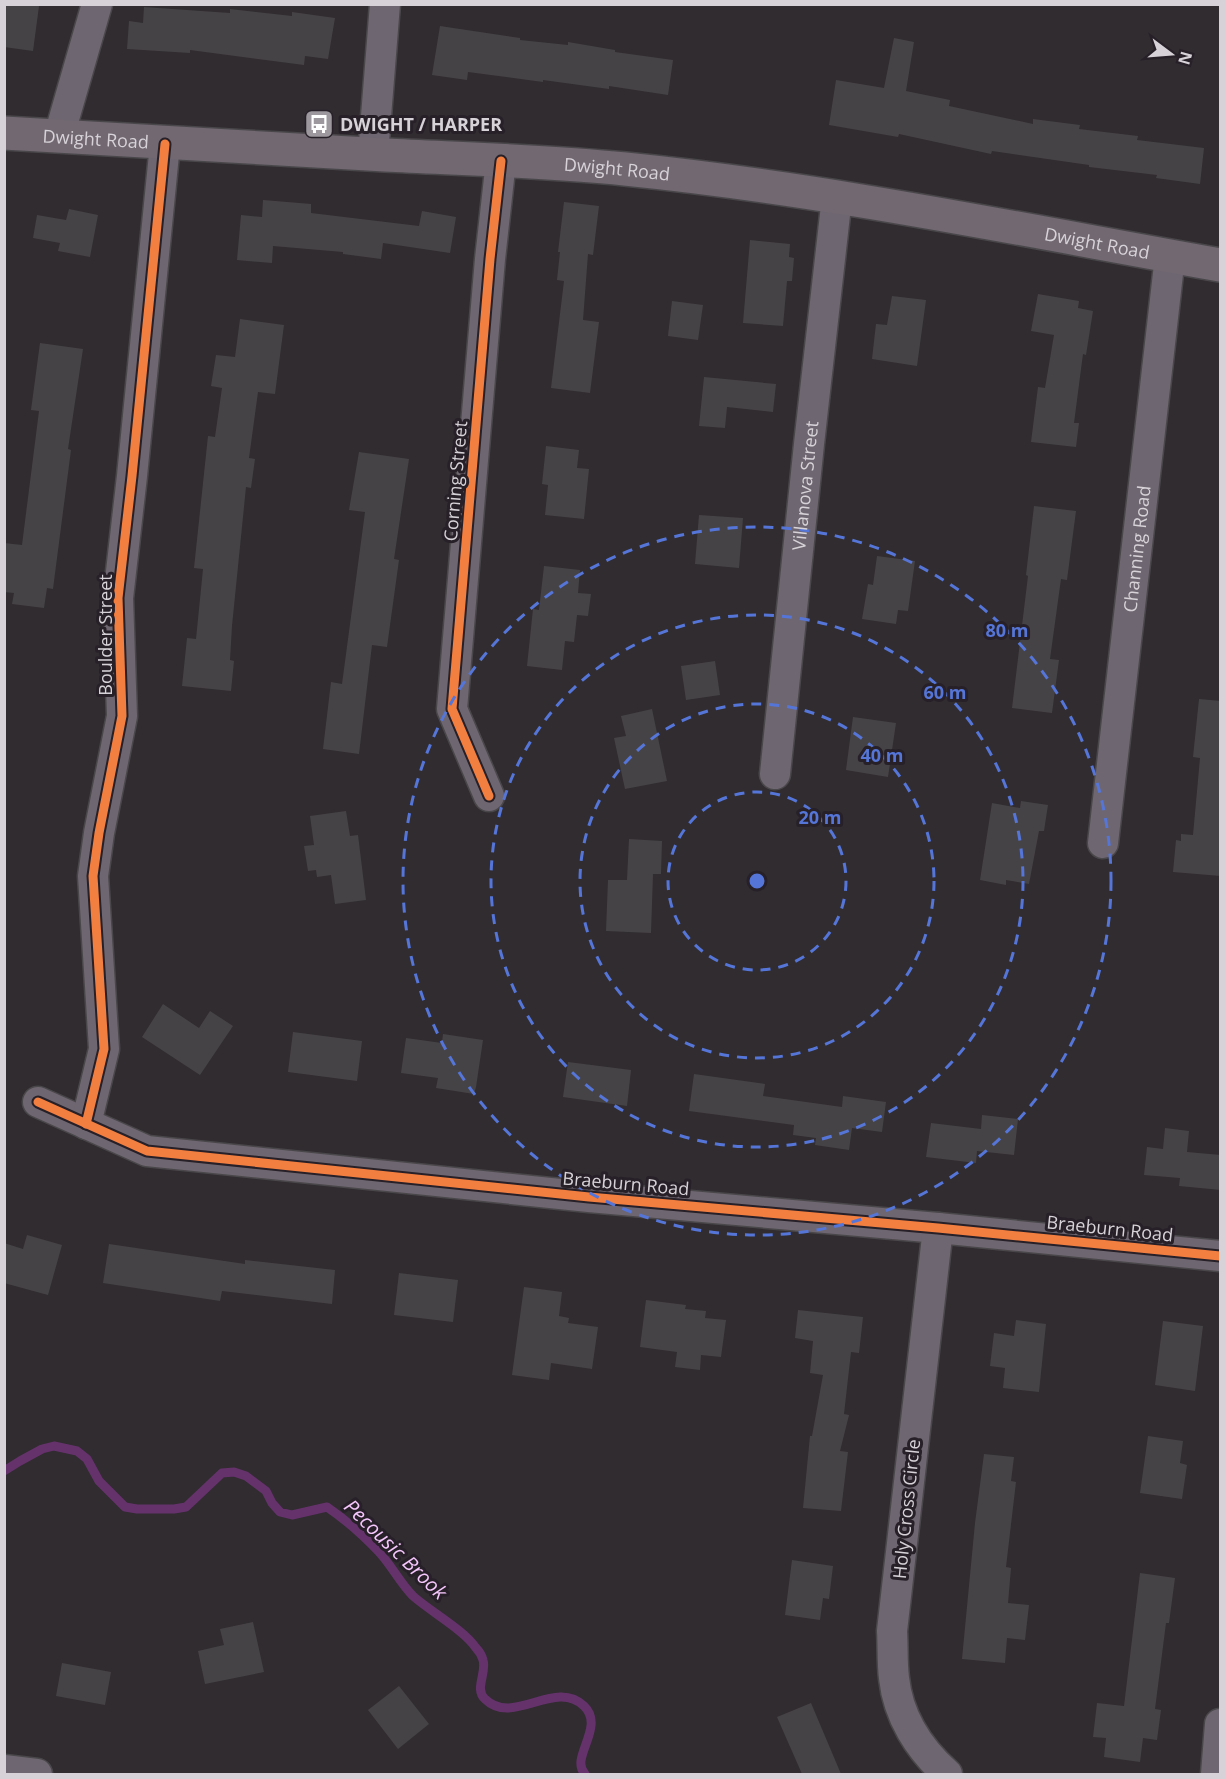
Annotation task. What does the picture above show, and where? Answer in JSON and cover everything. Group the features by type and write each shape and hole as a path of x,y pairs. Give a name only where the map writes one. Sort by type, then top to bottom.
{"main road":[{"name":"Dwight Road","path":"4,133 623,169 837,197 1221,265"}],"street":[{"path":"59,136 97,4"},
{"path":"373,154 385,4"},
{"name":"Boulder Street","path":"86,1124 104,1049 93,876 122,716 118,598 165,144"},
{"name":"Corning Street","path":"489,796 452,709 490,259 501,161"},
{"name":"Villanova Street","path":"775,774 837,197"},
{"name":"Channing Road","path":"1103,843 1170,256"},
{"name":"Braeburn Road","path":"38,1102 147,1151 589,1197 1221,1256"},
{"name":"Holy Cross Circle","path":"938,1228 892,1631 894,1677 901,1708 923,1749 947,1774"},
{"path":"1216,1774 1221,1724"},
{"path":"4,1770 37,1774"}],"building":[{"path":"4,4 39,6 33,51 4,47"},
{"path":"144,7 230,13 230,9 292,16 292,12 335,18 328,59 305,56 304,65 190,50 190,53 127,49 129,21 143,23"},
{"path":"440,26 520,38 520,40 568,45 568,42 615,50 615,52 673,60 668,95 609,86 609,89 468,72 467,80 432,75"},
{"path":"894,38 914,42 906,91 950,100 949,106 1033,124 1033,119 1080,125 1079,129 1138,136 1137,140 1204,148 1200,184 1156,178 1157,175 1089,167 1089,165 992,151 991,154 899,134 898,137 829,125 836,80 884,88"},
{"path":"263,200 311,204 311,213 419,226 422,211 456,217 450,253 383,243 381,259 343,254 343,252 273,246 272,263 237,260 241,215 262,217"},
{"path":"564,202 599,206 593,255 588,254 583,320 599,322 590,393 551,388 564,281 557,280"},
{"path":"69,209 98,215 90,257 58,251 60,243 33,238 37,215 66,220"},
{"path":"750,240 790,244 789,257 794,258 792,281 787,281 783,326 743,323"},
{"path":"1038,294 1079,301 1078,308 1093,311 1086,355 1083,354 1074,423 1079,423 1076,447 1031,442 1038,387 1045,388 1054,335 1031,331"},
{"path":"892,296 926,300 917,366 872,359 876,324 887,325"},
{"path":"672,301 703,305 698,340 668,336"},
{"path":"240,319 284,325 275,394 258,392 249,458 255,459 251,488 246,487 232,626 230,660 234,661 231,691 182,686 187,638 196,639 203,569 194,568 208,436 215,437 222,388 211,386 216,355 235,357"},
{"path":"40,343 83,349 68,449 71,450 53,589 47,588 44,608 12,604 14,593 4,592 4,543 22,545 39,411 31,410"},
{"path":"704,377 776,384 773,412 727,407 725,428 699,426"},
{"path":"546,446 579,450 577,468 589,469 584,519 545,515 548,485 542,484"},
{"path":"359,452 409,459 394,559 399,560 387,647 372,645 359,754 323,749 331,682 342,684 365,512 349,510"},
{"path":"1034,506 1076,511 1067,580 1061,579 1050,659 1059,660 1052,713 1012,708"},
{"path":"699,515 743,518 739,568 695,564"},
{"path":"877,556 915,561 908,611 898,610 896,624 862,619 868,584 873,585"},
{"path":"544,566 580,570 578,593 591,594 588,616 577,615 574,642 565,641 562,670 527,666 533,609 539,610"},
{"path":"715,661 720,695 686,700 681,666"},
{"path":"1199,699 1221,701 1221,876 1173,872 1176,840 1181,841 1181,834 1193,835 1200,758 1193,757"},
{"path":"652,709 667,781 625,789 614,738 626,736 621,716"},
{"path":"853,717 896,723 888,777 846,770"},
{"path":"1021,801 1048,805 1044,831 1039,831 1029,884 1006,880 1006,885 980,880 992,803 1020,808"},
{"path":"346,811 350,836 358,835 366,900 335,904 331,875 317,877 316,870 308,871 304,846 314,845 310,816"},
{"path":"629,839 662,841 661,874 653,874 651,933 606,931 608,880 627,880"},
{"path":"163,1004 199,1028 210,1011 233,1026 200,1075 142,1037"},
{"path":"293,1032 362,1041 357,1081 288,1072"},
{"path":"443,1034 483,1040 474,1094 436,1088 438,1078 401,1073 406,1038 442,1043"},
{"path":"568,1062 631,1070 627,1106 563,1097"},
{"path":"694,1074 765,1084 763,1096 842,1107 843,1096 886,1102 882,1132 852,1128 849,1150 815,1145 816,1138 793,1135 794,1125 689,1111"},
{"path":"982,1115 1018,1119 1014,1155 977,1151 976,1163 926,1157 931,1123 981,1129"},
{"path":"1165,1128 1189,1131 1187,1152 1221,1155 1221,1190 1179,1186 1180,1178 1144,1175 1147,1147 1163,1149"},
{"path":"27,1235 62,1245 48,1295 4,1283 4,1243 23,1249"},
{"path":"109,1244 245,1264 245,1260 335,1270 332,1304 222,1291 220,1301 103,1283"},
{"path":"399,1273 458,1280 453,1322 394,1315"},
{"path":"524,1287 562,1292 559,1316 569,1318 568,1323 598,1327 592,1369 551,1363 549,1380 512,1375"},
{"path":"646,1300 686,1305 685,1309 706,1311 705,1318 726,1320 721,1357 701,1355 700,1370 675,1367 677,1352 640,1347"},
{"path":"798,1310 863,1317 859,1353 851,1352 844,1414 849,1415 840,1451 848,1452 841,1511 803,1508 810,1436 812,1436 823,1375 810,1373 813,1341 795,1338"},
{"path":"1016,1320 1046,1324 1039,1392 1003,1388 1005,1368 990,1366 994,1333 1014,1336"},
{"path":"1163,1321 1203,1326 1195,1391 1155,1385"},
{"path":"1148,1436 1183,1441 1180,1463 1187,1465 1182,1499 1140,1493"},
{"path":"984,1454 1014,1457 1011,1481 1016,1482 1006,1567 1011,1568 1008,1603 1029,1605 1025,1640 1007,1638 1005,1663 962,1659"},
{"path":"792,1560 833,1566 829,1599 823,1598 820,1620 785,1615"},
{"path":"1140,1573 1175,1578 1169,1623 1166,1623 1155,1709 1161,1710 1157,1740 1143,1738 1140,1762 1104,1757 1106,1738 1093,1737 1097,1703 1124,1706"},
{"path":"253,1622 264,1672 205,1684 198,1651 224,1645 220,1629"},
{"path":"62,1663 111,1672 105,1705 56,1696"},
{"path":"399,1686 429,1724 398,1749 368,1710"},
{"path":"811,1703 841,1774 802,1774 777,1717"}],"waterway":[{"name":"Pecousic Brook","path":"4,1471 42,1449 54,1446 77,1451 87,1459 99,1481 125,1507 137,1509 186,1507 222,1473 234,1472 246,1476 266,1491 280,1512 292,1515 327,1507 348,1523 384,1557 413,1596 471,1641 483,1660 481,1691 485,1699 496,1706 508,1708 560,1697 573,1699 584,1706 590,1714 591,1723 581,1760 581,1767 585,1774"}],"cycle path":[{"path":"86,1124 104,1049 93,876 122,716 118,598 165,144"},
{"path":"489,796 452,709 490,259 501,161"},
{"path":"38,1102 147,1151 589,1197 1220,1256"}],"place":[{"name":"DWIGHT / HARPER","path":"319,124"}]}
